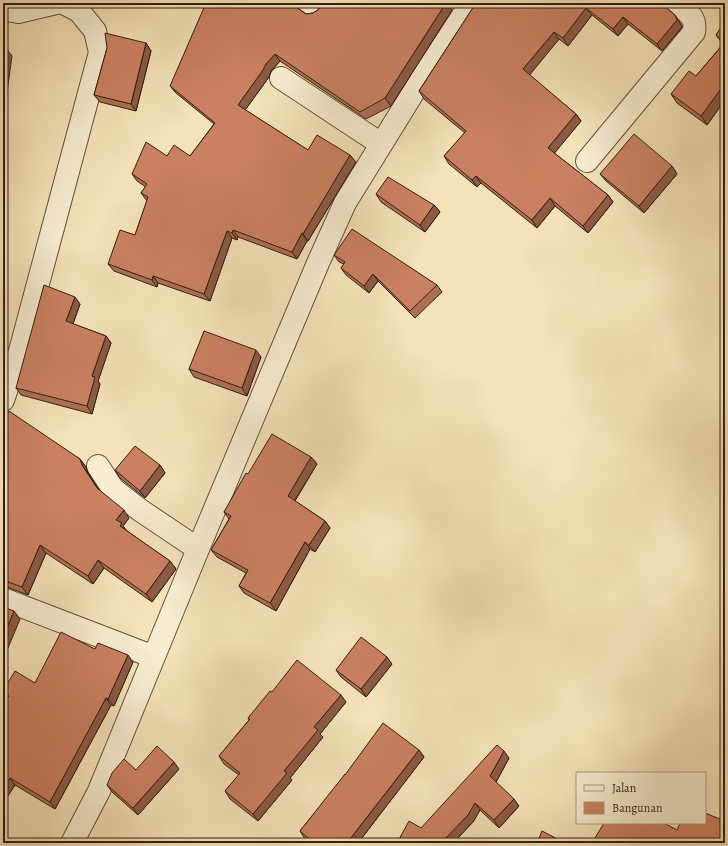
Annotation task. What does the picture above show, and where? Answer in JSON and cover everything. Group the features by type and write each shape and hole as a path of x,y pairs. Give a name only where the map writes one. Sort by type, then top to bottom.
{"street":[{"path":"3,9 18,12 56,3"},
{"path":"3,400 20,351 100,52 95,31 79,11 63,3"},
{"path":"72,843 99,791 198,549 344,203 421,80 472,3"},
{"path":"587,161 694,32 695,24 690,14 675,3"},
{"path":"281,78 381,144"},
{"path":"98,466 113,489 140,510 198,549"},
{"path":"3,599 154,657"}],"building":[{"path":"206,3 292,3 306,14 313,13 318,10 321,3 446,3 385,98 360,112 275,54 266,64 238,105 308,150 317,135 350,155 292,252 233,230 232,233 227,231 204,294 153,276 152,280 108,264 120,230 135,235 148,197 141,193 147,184 132,174 146,142 167,156 174,145 190,156 215,123 170,86"},
{"path":"476,3 661,3 675,15 677,20 657,44 623,17 613,29 586,8 563,38 554,32 523,69 576,114 548,148 608,195 583,226 550,198 532,220 476,176 472,180 444,156 466,131 419,91"},
{"path":"725,22 725,42 716,35"},
{"path":"105,33 146,43 131,104 94,95 107,48"},
{"path":"725,42 725,88 723,86 701,116 671,94 689,71 696,76"},
{"path":"3,46 5,47 3,62"},
{"path":"634,134 672,166 639,206 600,174"},
{"path":"388,177 434,205 420,225 376,194"},
{"path":"352,229 437,285 410,311 373,274 364,286 341,268 345,262 334,255"},
{"path":"44,285 75,297 66,321 106,336 92,376 95,377 87,406 16,388"},
{"path":"204,331 256,350 242,388 189,369"},
{"path":"9,411 80,459 82,465 97,488 124,510 116,520 122,523 120,526 170,561 146,594 98,560 88,576 40,545 22,587 3,580 3,421"},
{"path":"272,434 311,457 288,496 325,521 309,545 305,542 270,603 239,586 248,570 211,550 231,516 224,512 246,473 248,474"},
{"path":"135,446 160,465 140,491 115,470"},
{"path":"3,607 14,611 3,638"},
{"path":"61,632 95,649 98,643 128,655 108,699 106,698 50,802 10,778 3,788 3,705 9,696 3,693 3,691 15,671 35,683"},
{"path":"361,637 387,657 361,689 336,670"},
{"path":"297,660 341,695 314,727 318,730 284,771 287,773 253,814 225,791 240,773 219,756 250,719 248,718 270,691 272,692"},
{"path":"383,723 419,750 347,843 314,843 300,831 345,775"},
{"path":"497,745 504,751 490,776 514,799 494,820 475,803 468,815 444,840 449,843 397,843 409,821 421,828"},
{"path":"157,746 174,762 133,808 107,785 112,773 124,759 136,770"},
{"path":"706,813 725,821 725,843 592,843 603,824 666,824 677,830 680,824 706,824"},
{"path":"542,831 565,843 537,843"},
{"path":"3,836 17,843 3,843"}]}
